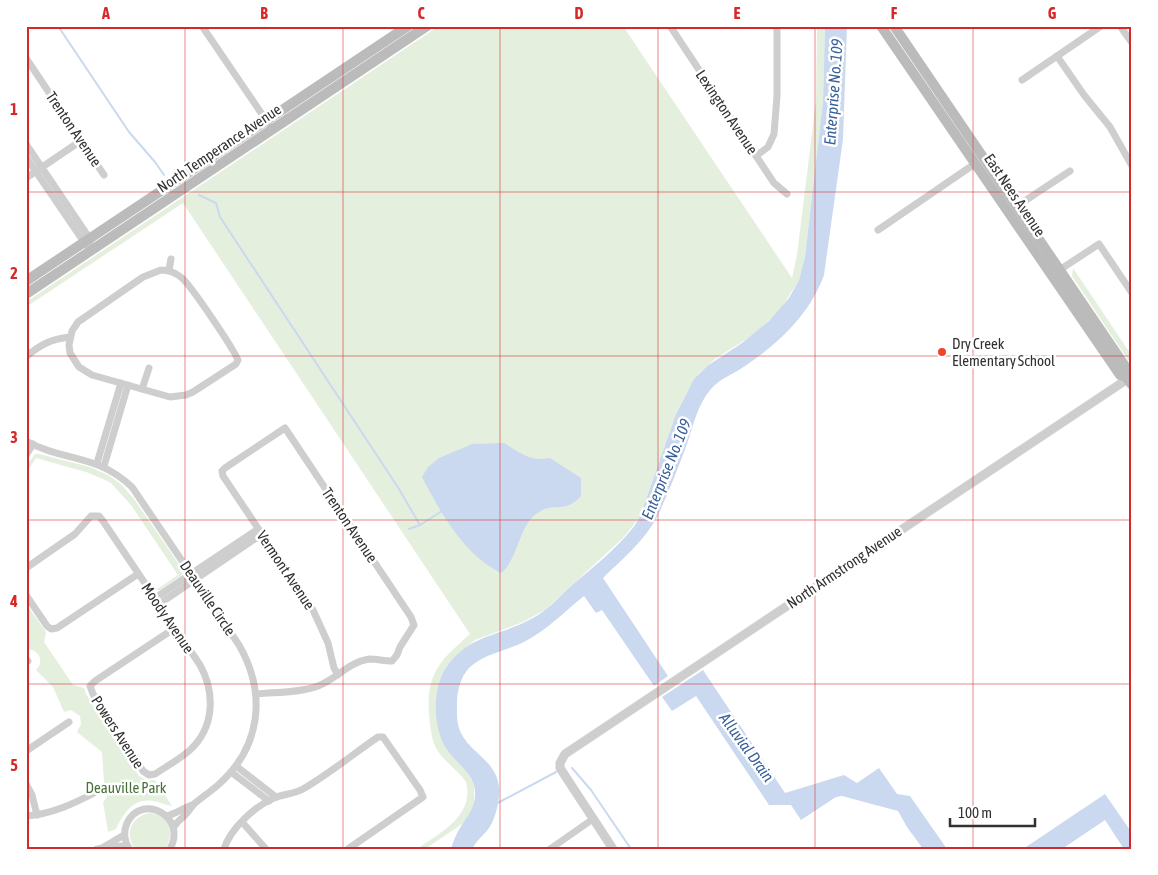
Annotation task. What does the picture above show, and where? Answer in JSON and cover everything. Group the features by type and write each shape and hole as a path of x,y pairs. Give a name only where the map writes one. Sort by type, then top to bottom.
{"main road":[{"name":"North Temperance Avenue","path":"26,281 408,26"},
{"name":"North Temperance Avenue","path":"26,294 428,26"},
{"name":"East Nees Avenue","path":"882,26 1120,375 1129,379"},
{"name":"East Nees Avenue","path":"894,26 956,119 1061,269 1127,369 1129,379"},
{"path":"976,163 983,165 999,187 1017,206"},
{"path":"1005,205 1014,209 1040,248 1061,269"}],"street":[{"path":"202,26 273,130"},
{"name":"Lexington Avenue","path":"670,26 774,183 787,194"},
{"path":"756,156 768,147 774,134 778,82 777,26"},
{"path":"1022,80 1101,26"},
{"path":"1120,26 1132,43"},
{"path":"1057,56 1084,95 1110,127 1132,166"},
{"name":"Trenton Avenue","path":"26,58 104,175"},
{"path":"26,178 82,140"},
{"path":"26,144 39,169 92,250"},
{"path":"26,157 39,169"},
{"path":"878,230 976,163"},
{"path":"1017,206 1070,171"},
{"path":"1061,269 1099,244 1132,293"},
{"path":"169,270 171,259"},
{"path":"169,270 189,285 238,360 236,364 193,392 177,397 164,396 92,375 79,367 70,353 70,337 74,326 83,317 152,272 169,270"},
{"path":"27,356 44,343 70,337"},
{"path":"142,389 149,368"},
{"name":"North Armstrong Avenue","path":"593,819 560,768 565,754 1129,379"},
{"path":"101,465 124,384"},
{"name":"Trenton Avenue","path":"284,428 289,432 414,623 392,661 368,660 351,665 338,674"},
{"name":"Vermont Avenue","path":"284,428 225,468 222,471 223,476 313,610 328,643 334,668 338,674"},
{"name":"Deauville Circle","path":"26,456 29,443 101,465 123,478 132,486 193,576 245,656 251,669 256,694 255,722 251,739 233,769 217,786 192,806 174,827"},
{"name":"Moody Avenue","path":"26,568 75,534 91,516 99,516 200,664 207,682 211,706 209,719 203,734 184,755 155,774 149,775"},
{"path":"156,601 260,532"},
{"path":"26,595 47,626 51,629 57,628 138,574"},
{"name":"Powers Avenue","path":"149,775 143,771 93,694 90,686 175,628"},
{"path":"256,694 310,688 327,682 338,674"},
{"path":"26,751 69,722"},
{"path":"224,849 228,838 242,822 272,799 300,790 378,737 383,737 420,790 422,797 418,802 348,849"},
{"path":"233,769 272,799"},
{"path":"26,784 32,795 37,815"},
{"path":"26,816 71,806 96,792"},
{"name":"Deauville Circle","path":"166,816 192,806"},
{"path":"99,848 129,848 124,835 130,818 142,810 158,810 166,816 174,827 170,849"},
{"path":"550,849 593,819 613,849"},
{"path":"242,822 266,849"},
{"path":"99,848 124,835"}],"green space":[{"path":"439,26 623,26 792,278 797,255 816,101 817,26 825,26 823,101 805,257 799,280 780,310 756,333 715,359 699,373 676,414 639,518 624,537 545,610 523,622 475,640 446,669 440,679 436,704 447,750 466,770 474,784 474,804 472,812 462,824 425,849 417,849 454,822 461,814 465,805 467,794 466,782 439,753 434,744 430,727 429,700 430,687 438,668 443,660 470,634 183,203 26,307 26,302"},
{"path":"1073,268 1132,356 1132,361 1128,360 1072,276"},
{"path":"35,454 90,467 108,475 121,484 134,499 178,563 183,571 182,575 160,590 156,590 178,575 131,505 111,483 86,472 36,458 26,473 26,467"},
{"name":"Deauville Park","path":"26,604 46,632 44,642 73,685 84,688 139,776 147,781 155,780 172,806 153,801 135,804 122,817 116,829 108,832 103,802 107,797 108,790 104,782 102,752 77,732 81,724 80,716 71,710 64,712 53,687 36,670 40,663 39,656 34,651 26,649"},
{"path":"150,813 156,814 166,821 170,831 168,843 165,849 135,849 130,837 131,826 138,818"}],"water":[{"name":"Enterprise No. 109","path":"825,26 847,26 843,139 824,275 811,302 792,326 770,348 711,389 697,414 670,488 653,524 633,549 603,578 668,676 654,686 602,610 596,613 584,596 548,626 524,642 475,663 466,671 459,687 457,700 458,725 466,741 494,771 499,788 499,799 492,823 472,849 451,849 457,833 472,808 475,799 475,787 470,776 448,751 439,733 436,700 437,690 444,671 463,649 485,637 521,624 544,611 625,537 638,521 676,414 694,379 707,366 742,343 769,321 789,298 799,280 805,257 823,101"},
{"path":"504,443 531,458 550,458 581,478 581,496 571,504 546,509 536,514 525,527 511,560 501,573 487,565 464,544 445,518 422,477 428,467 439,458 472,444"},
{"path":"703,670 785,793 844,775 857,783 879,768 897,794 910,796 947,849 923,849 898,811 842,796 836,797 801,820 791,805 769,805 696,696 672,711 662,697"},
{"path":"1105,794 1132,833 1132,849 1124,849 1105,820 1062,849 1023,849"}],"waterway":[{"path":"58,26 129,132 164,175"},
{"path":"199,195 216,203 220,217 399,489 420,525"},
{"name":"Alluvial Drain","path":"409,529 420,525 442,511"},
{"path":"572,768 591,790 631,849"},
{"path":"494,805 556,772"}],"place":[{"name":"Dry Creek Elementary School","path":"942,352"}]}
